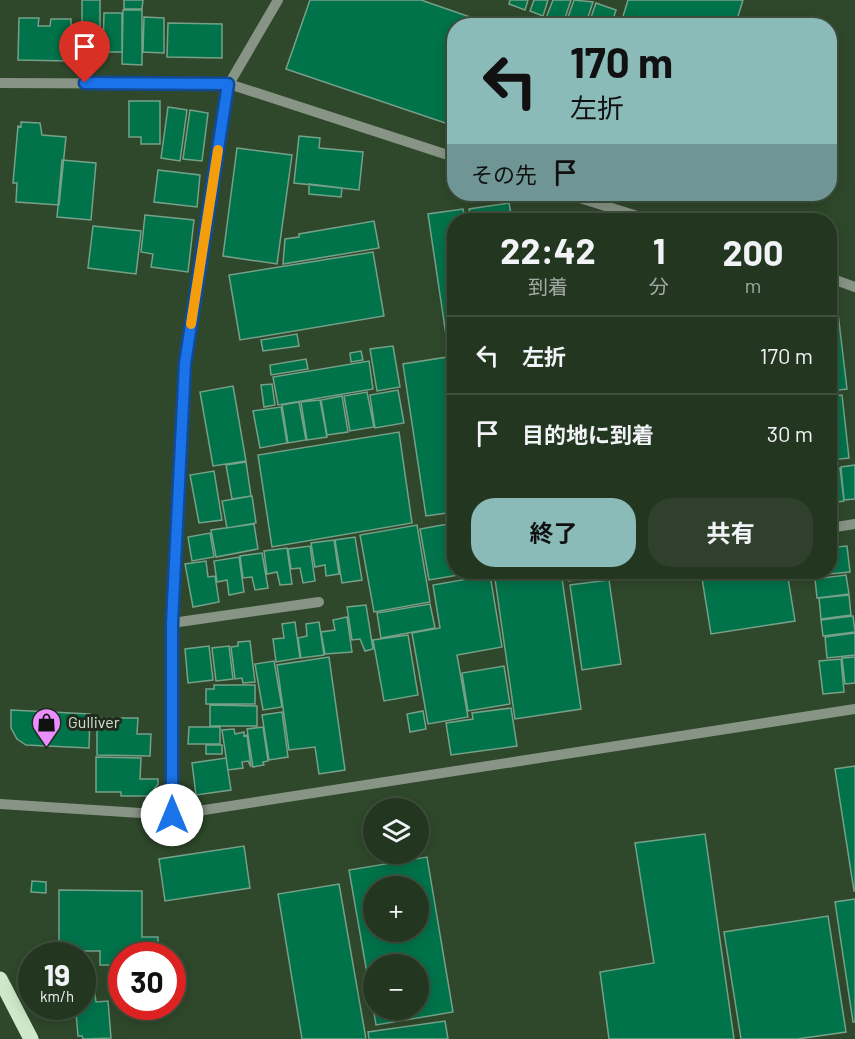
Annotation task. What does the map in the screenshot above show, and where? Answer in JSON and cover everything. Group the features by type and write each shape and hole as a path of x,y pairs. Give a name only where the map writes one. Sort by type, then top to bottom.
{"main road":[{"path":"0,979 30,1039"},
{"path":"0,1000 21,1024"}],"street":[{"path":"172,815 172,623 185,364 228,84 278,0"},
{"path":"0,82 228,84 447,155"},
{"path":"589,201 628,213"},
{"path":"837,281 855,287"},
{"path":"837,527 855,524"},
{"path":"172,623 319,602"},
{"path":"0,804 172,815 855,709"}],"building":[{"path":"82,0 100,0 100,30 82,30"},
{"path":"124,0 143,0 142,9 124,9"},
{"path":"310,0 421,0 473,18 447,18 447,124 286,69"},
{"path":"510,0 528,0 525,10 509,4"},
{"path":"534,0 548,0 543,16 530,11"},
{"path":"553,0 571,0 565,18 546,18"},
{"path":"574,0 593,2 588,18 568,18"},
{"path":"628,0 743,0 737,18 622,18"},
{"path":"596,3 616,10 614,18 591,18"},
{"path":"123,10 142,10 142,65 122,64"},
{"path":"104,13 122,13 122,52 103,52"},
{"path":"144,17 164,18 164,53 143,52"},
{"path":"19,18 39,18 38,26 50,26 51,19 71,19 70,61 18,60"},
{"path":"168,23 222,24 222,58 167,57"},
{"path":"129,101 160,101 160,144 141,144 141,137 129,137"},
{"path":"168,107 187,110 180,161 161,158"},
{"path":"190,110 208,113 202,161 183,159"},
{"path":"21,122 40,123 42,135 66,137 59,205 16,202 17,183 13,183 18,126 21,127"},
{"path":"299,136 320,138 319,148 363,152 359,190 294,183"},
{"path":"237,148 292,155 277,264 223,256"},
{"path":"62,160 96,163 91,220 57,217"},
{"path":"158,170 200,175 197,207 154,202"},
{"path":"309,184 342,188 341,197 309,194"},
{"path":"509,203 511,213 470,213 469,209"},
{"path":"463,209 464,213 447,213 447,342 428,214"},
{"path":"145,215 194,220 188,272 151,267 153,254 141,252"},
{"path":"374,221 379,248 283,264 285,239 299,237 299,234"},
{"path":"93,226 141,231 136,274 88,268"},
{"path":"373,252 384,316 240,340 229,275"},
{"path":"837,313 847,389 837,390"},
{"path":"297,334 299,346 263,351 261,340"},
{"path":"393,346 400,387 377,391 370,349"},
{"path":"361,351 363,360 351,362 350,353"},
{"path":"447,357 447,513 426,516 403,364"},
{"path":"306,359 308,369 271,375 270,365"},
{"path":"369,361 373,389 278,405 273,377"},
{"path":"272,384 275,405 264,407 261,385"},
{"path":"233,386 246,461 213,466 200,392"},
{"path":"398,390 404,423 375,428 370,395"},
{"path":"367,392 374,427 350,431 344,396"},
{"path":"837,395 842,395 849,458 837,459"},
{"path":"342,396 348,432 327,435 321,400"},
{"path":"320,400 327,437 307,440 301,402"},
{"path":"299,402 306,440 288,443 282,405"},
{"path":"281,407 287,443 260,448 253,411"},
{"path":"399,432 412,523 272,547 258,455"},
{"path":"246,462 251,496 232,499 226,465"},
{"path":"855,465 855,499 844,500 841,467"},
{"path":"837,468 840,468 844,501 837,502"},
{"path":"214,471 222,520 199,523 190,475"},
{"path":"252,496 256,523 227,528 222,501"},
{"path":"254,524 258,549 216,557 211,530"},
{"path":"447,524 447,577 429,580 420,529"},
{"path":"417,525 430,602 374,612 360,535"},
{"path":"210,533 214,557 192,561 188,537"},
{"path":"355,537 362,580 342,583 335,540"},
{"path":"334,540 339,574 326,576 325,565 315,567 311,543"},
{"path":"310,546 315,581 303,583 300,568 291,569 288,549"},
{"path":"847,546 850,572 837,573 837,547"},
{"path":"287,548 292,584 280,585 277,572 267,574 264,551"},
{"path":"262,553 268,588 255,590 252,577 243,578 240,556"},
{"path":"239,557 244,592 229,595 227,580 217,582 214,561"},
{"path":"206,561 208,577 215,576 219,602 193,607 185,564"},
{"path":"846,575 849,594 817,598 815,579 837,579 837,576"},
{"path":"467,579 491,579 502,647 457,655 468,717 428,724 412,633 440,628 433,585"},
{"path":"495,579 562,579 581,709 515,719"},
{"path":"702,579 788,579 795,621 711,634"},
{"path":"609,580 621,664 582,670 570,585"},
{"path":"849,595 851,615 821,619 819,598"},
{"path":"430,604 435,628 381,638 377,613"},
{"path":"366,605 373,649 365,651 360,639 352,640 347,607"},
{"path":"853,616 855,632 823,636 821,620"},
{"path":"347,617 352,652 325,654 321,632 335,630 333,620"},
{"path":"295,622 300,658 276,662 273,639 284,638 282,624"},
{"path":"319,622 324,655 301,658 298,638 307,636 306,624"},
{"path":"855,633 855,655 827,658 825,637"},
{"path":"408,635 418,695 384,701 373,640"},
{"path":"250,641 255,682 243,683 242,678 235,679 231,647 238,646 238,642"},
{"path":"209,646 213,680 188,683 185,649"},
{"path":"229,646 233,679 216,681 212,648"},
{"path":"329,657 345,770 319,774 315,747 289,750 277,665"},
{"path":"855,657 855,683 845,684 842,658"},
{"path":"841,659 844,692 823,694 819,661"},
{"path":"274,661 282,707 263,710 255,664"},
{"path":"504,666 510,704 468,711 462,673"},
{"path":"214,685 255,685 255,704 206,704 206,689 214,689"},
{"path":"210,705 257,706 257,726 210,726"},
{"path":"511,708 517,746 451,755 446,723 473,719 472,713"},
{"path":"11,710 90,714 89,748 26,745 17,739 11,728"},
{"path":"423,711 426,729 410,732 407,714"},
{"path":"282,712 288,757 269,760 262,715"},
{"path":"97,718 138,718 137,734 151,734 150,756 97,755"},
{"path":"189,727 220,727 220,744 188,744"},
{"path":"263,727 268,761 263,762 264,765 253,767 247,729"},
{"path":"234,729 235,734 244,732 244,736 247,735 251,767 248,761 242,762 243,768 228,770 222,730"},
{"path":"206,745 222,745 222,754 206,754"},
{"path":"96,757 141,758 140,779 158,779 158,784 149,796 121,796 121,792 96,792"},
{"path":"226,758 231,790 196,795 192,763"},
{"path":"855,766 855,891 854,891 835,769"},
{"path":"705,834 734,1039 609,1039 600,972 654,963 635,843"},
{"path":"244,846 250,888 165,901 159,859"},
{"path":"385,864 428,864 453,1012 429,1016 429,954 364,954 349,870"},
{"path":"32,881 46,882 46,893 31,892"},
{"path":"339,884 366,1039 302,1039 278,894"},
{"path":"59,890 142,891 142,937 158,937 158,942 108,942 108,965 100,965 100,951 96,951 96,942 59,942"},
{"path":"855,899 855,1022 853,1022 835,902"},
{"path":"828,916 846,1032 797,1039 741,1039 724,932"},
{"path":"108,1001 111,1038 83,1039 82,1036 78,1036 77,1020 96,1020 96,1002"},
{"path":"375,1020 406,1020 376,1025"},
{"path":"445,1021 448,1039 369,1039 368,1032"}],"slow traffic":[{"path":"191,324 218,150"}],"place":[{"name":"Gulliver","path":"47,748"}],"route":[{"path":"85,83 228,84 185,364 172,623 172,815"}]}
